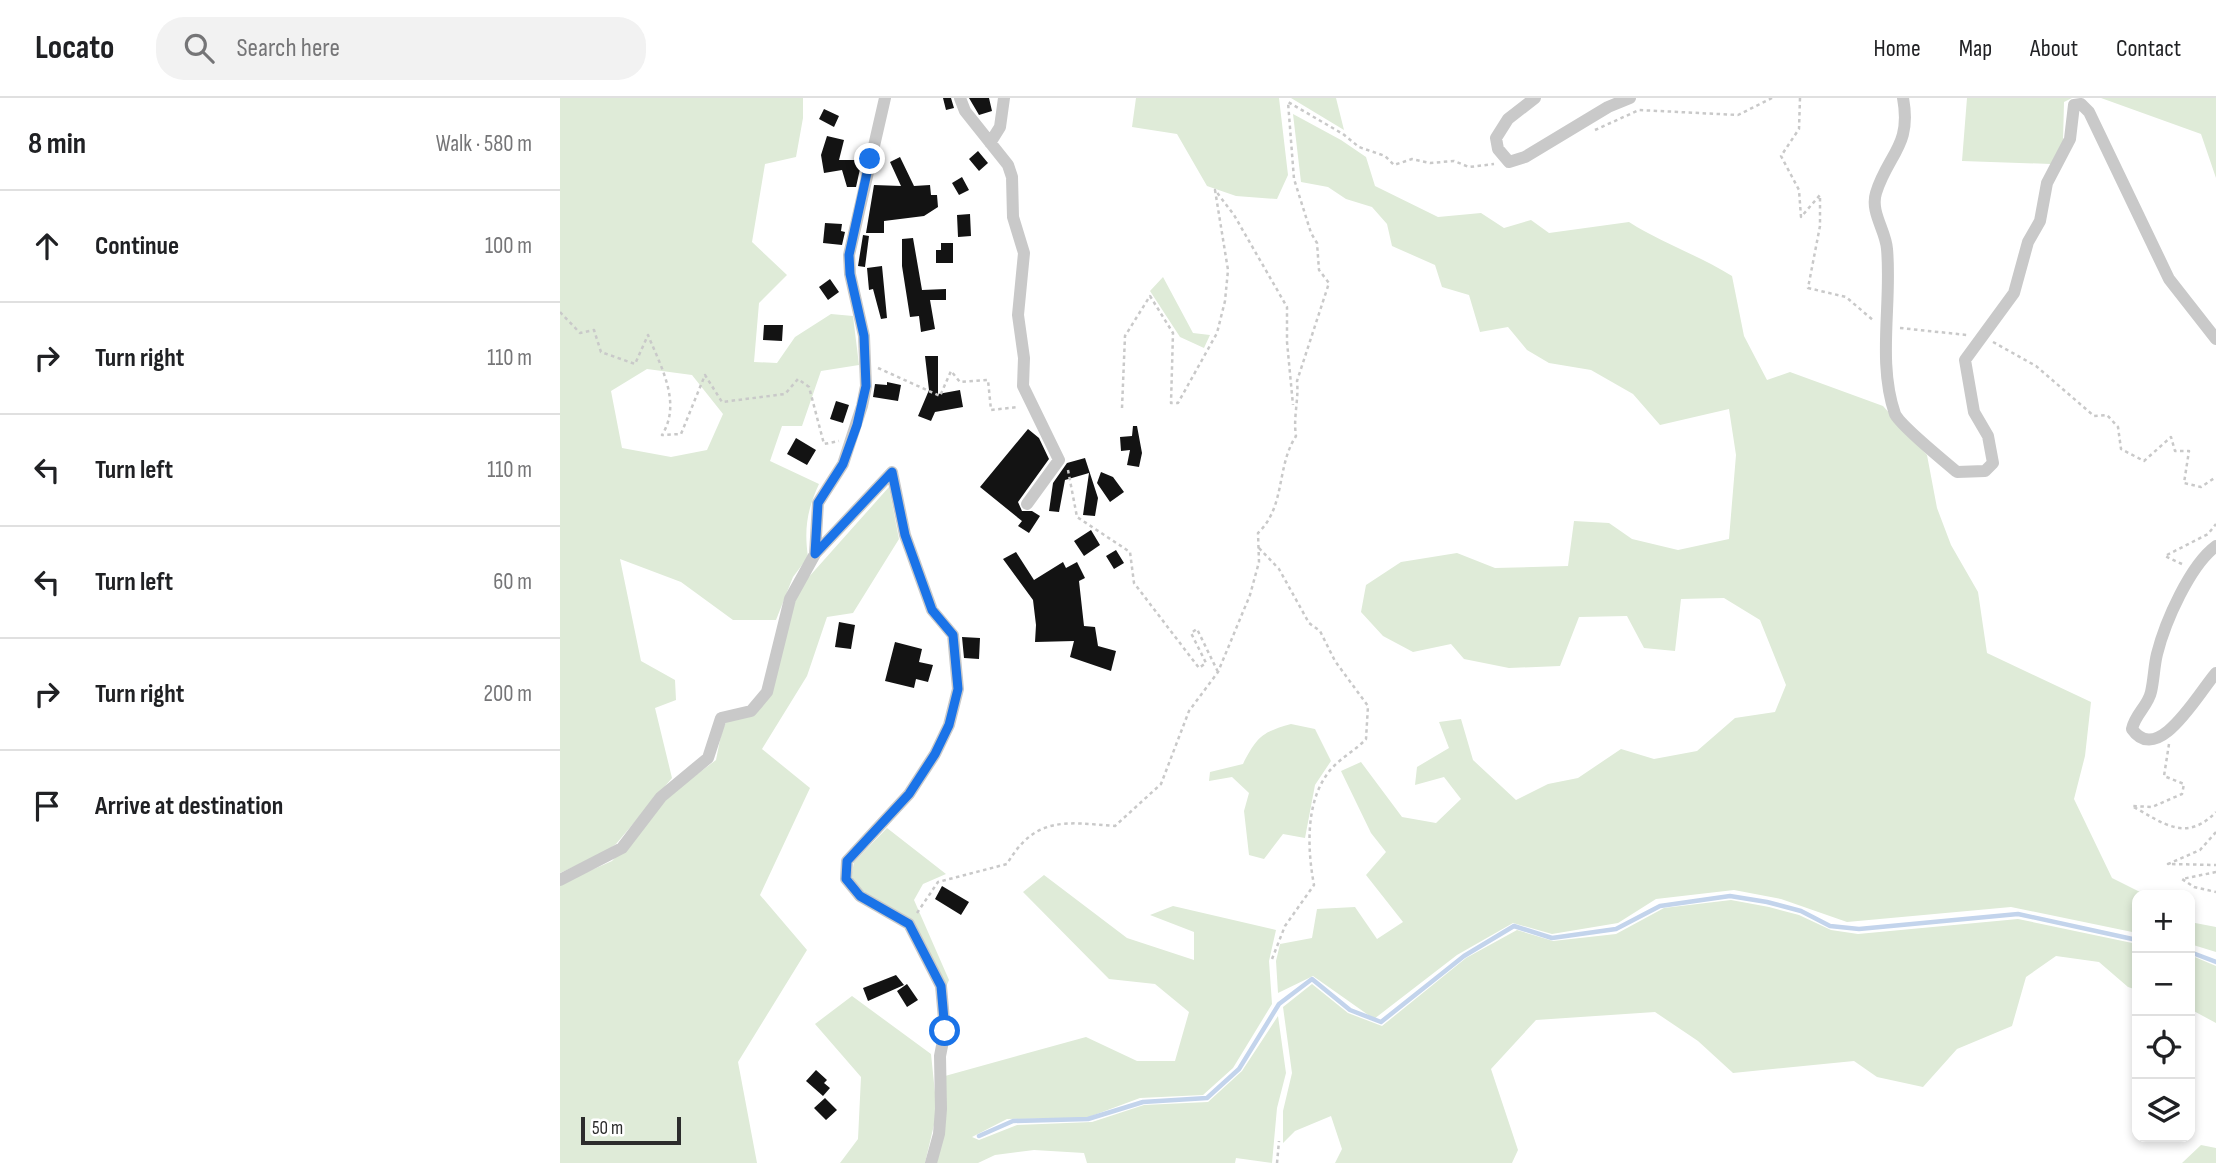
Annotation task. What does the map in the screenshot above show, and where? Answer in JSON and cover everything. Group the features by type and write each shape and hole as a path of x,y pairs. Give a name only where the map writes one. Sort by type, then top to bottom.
{"street":[{"path":"815,554 818,503 843,464 862,406 864,336 850,274 849,255 885,98"},
{"path":"960,98 965,111 1008,165 1012,177 1013,216 1024,253 1018,315 1023,386 1059,460 1027,504"},
{"path":"990,143 1000,127 1004,98"},
{"path":"1535,98 1501,127 1496,138 1503,157 1513,163 1608,107 1630,98"},
{"path":"1903,98 1904,133 1898,152 1875,195 1877,215 1887,246 1887,375 1896,417 1957,472 1985,471 1993,463 1988,436 1974,412 1965,360 2014,293 2028,242 2040,221 2047,183 2070,139 2074,106 2081,104 2098,129 2169,279 2216,339"},
{"path":"560,880 622,848 661,797 708,758 721,718 751,711 759,704 772,676 790,599 815,554 892,472 905,535 932,610 953,635 958,689 949,725 935,754 909,794 847,861 846,879 860,896 909,924 941,986 945,1031 940,1056 941,1109 939,1135 931,1163"},
{"path":"2216,546 2200,558 2194,569 2158,652 2151,694 2134,717 2132,729 2144,741 2157,740 2171,730 2216,673"}],"path":[{"path":"1583,124 1597,131 1639,110 1738,115 1772,98"},
{"path":"1800,98 1799,129 1781,156 1799,190 1801,217 1820,195 1820,226 1808,288 1846,297 1870,320 1886,327 1984,336 2036,366 2094,416 2107,415 2119,427 2121,449 2144,461 2171,437 2175,451 2189,451 2184,483 2201,487 2216,477"},
{"path":"1294,409 1298,397 1297,381 1329,284 1319,270 1317,243 1311,233 1294,179 1288,102 1343,134 1359,147 1385,156 1394,165 1412,159 1430,163 1454,161 1469,167 1492,166 1503,157"},
{"path":"909,924 939,882 1007,864 1020,842 1051,824 1115,825 1161,784 1189,711 1218,672 1250,595 1259,562 1258,533 1270,522 1278,501 1286,451 1296,436 1287,354 1287,307 1234,215 1214,190 1228,270 1217,333 1178,403 1171,403 1173,333 1150,296 1125,336 1126,365 1122,408"},
{"path":"560,312 580,334 594,330 601,352 635,364 648,335 671,393 669,424 662,435 681,434 705,375 722,402 785,394 799,379 809,387 824,444 852,438"},
{"path":"865,362 940,396 951,371 960,382 988,380 991,410 1032,406"},
{"path":"1059,460 1066,460 1077,517 1130,552 1134,583 1199,668 1206,663 1191,633 1197,629 1218,672"},
{"path":"2194,569 2165,556 2208,534 2216,524"},
{"path":"1259,548 1279,569 1309,623 1320,631 1335,661 1368,706 1366,739 1333,766 1321,783 1308,847 1314,885 1284,926 1272,959"},
{"path":"2171,730 2164,776 2184,784 2182,794 2152,807 2132,806 2170,826 2189,830 2207,822 2216,812"},
{"path":"2216,832 2200,850 2168,863 2216,865"},
{"path":"2216,872 2182,879 2194,887 2216,892"},
{"path":"1277,1163 1279,1141"}],"green space":[{"path":"560,98 803,98 803,118 796,157 765,164 752,242 787,275 759,303 754,362 777,363 795,337 831,314 853,316 859,365 821,371 802,426 782,426 770,461 819,484 807,520 808,557 793,577 776,620 733,620 681,582 620,559 641,661 675,680 676,700 655,708 672,778 616,844 600,855 560,873","holes":["647,369 692,375 723,414 707,450 671,457 622,448 611,391"]},
{"path":"1136,98 1279,98 1288,175 1277,199 1236,196 1207,186 1177,134 1132,127"},
{"path":"1291,98 1336,98 1344,130"},
{"path":"1967,98 2072,98 2064,102 2063,141 2051,164 1962,161"},
{"path":"2101,98 2216,98 2216,178 2201,134"},
{"path":"1293,114 1366,157 1375,186 1438,217 1481,213 1504,228 1531,220 1549,233 1629,222 1732,276 1744,336 1767,380 1790,372 1883,406 1927,455 1937,508 1951,545 1978,592 1987,653 2091,702 2085,756 2074,799 2112,878 2136,890 2132,890 2132,932 2011,907 1847,922 1781,899 1734,890 1656,899 1618,923 1552,934 1513,923 1457,955 1374,1019 1313,976 1278,993 1276,961 1280,944 1312,938 1317,909 1355,907 1377,939 1403,922 1366,875 1386,852 1371,833 1341,771 1361,762 1402,817 1436,823 1461,799 1444,777 1415,785 1417,767 1449,748 1439,722 1461,719 1473,760 1516,800 1548,784 1578,778 1621,749 1654,759 1697,751 1735,718 1775,712 1786,685 1760,620 1724,598 1681,599 1675,651 1644,648 1627,616 1579,617 1560,666 1509,668 1464,659 1451,644 1413,652 1383,636 1361,612 1366,585 1401,562 1457,553 1495,568 1568,566 1574,521 1609,523 1632,539 1678,550 1729,539 1736,455 1729,409 1660,425 1633,394 1591,370 1549,363 1527,350 1508,327 1480,332 1469,295 1442,287 1435,265 1392,246 1387,224 1372,207 1346,199 1328,187 1301,182"},
{"path":"1163,277 1193,333 1210,335 1204,348 1180,337 1150,291"},
{"path":"889,487 899,539 853,613 827,617 807,676 762,749 810,788 760,895 807,950 738,1062 757,1163 560,1163 560,884 612,861 672,793 716,760 722,730 728,719 759,709 799,588"},
{"path":"1291,724 1315,729 1331,761 1315,785 1305,838 1283,834 1264,859 1249,855 1244,811 1249,793 1232,777 1209,781 1210,772 1243,764 1261,737"},
{"path":"887,828 946,874 923,884 914,900 949,980 946,987 910,919 861,890 851,878 854,862"},
{"path":"1044,875 1127,938 1194,960 1194,932 1150,915 1173,906 1276,930 1269,961 1272,1004 1233,1068 1203,1095 1140,1098 1086,1118 1007,1119 972,1137 979,1140 1017,1125 1092,1122 1144,1105 1208,1102 1242,1071 1278,1016 1286,1073 1277,1108 1272,1163 1236,1158 1235,1163 1087,1163 1084,1153 1034,1150 995,1155 978,1163 937,1163 945,1076 1086,1037 1137,1061 1175,1061 1189,1012 1155,984 1109,979 1023,892"},
{"path":"1731,900 1799,915 1831,930 1858,934 2018,919 2132,943 2132,988 2099,962 2056,956 2026,977 2012,1026 1957,1049 1923,1087 1877,1077 1854,1061 1733,1073 1698,1041 1655,1012 1536,1020 1491,1069 1518,1150 1512,1163 1335,1163 1342,1149 1331,1116 1295,1131 1283,1143 1283,1111 1292,1073 1283,1007 1312,984 1348,1013 1382,1026 1466,958 1517,930 1553,941 1616,934 1664,908"},
{"path":"2195,923 2216,927 2216,952 2195,946"},
{"path":"2195,957 2216,966 2216,1023 2195,1012"},
{"path":"852,996 931,1054 937,1112 925,1163 840,1163 858,1139 861,1077 815,1024"},
{"path":"2201,1145 2216,1148 2216,1163 2182,1163"}],"building":[{"path":"943,98 951,98 954,108 946,110"},
{"path":"969,98 989,98 992,111 979,115"},
{"path":"824,109 839,116 834,127 819,119"},
{"path":"827,136 844,140 839,160 862,160 856,187 847,187 842,170 824,173 821,155"},
{"path":"978,151 988,163 979,171 969,159"},
{"path":"900,157 914,186 930,185 931,195 937,195 938,207 924,216 884,221 884,233 866,233 874,185 901,186 890,162"},
{"path":"962,177 969,190 959,195 952,183"},
{"path":"970,214 971,236 958,237 957,215"},
{"path":"825,223 842,224 841,231 845,232 842,245 823,243"},
{"path":"863,235 869,236 865,267 858,266"},
{"path":"913,238 922,290 946,289 946,300 930,300 935,329 921,332 919,316 910,317 902,266 902,239"},
{"path":"941,243 953,243 953,263 936,263 936,250 941,250"},
{"path":"882,266 887,318 881,319 873,289 869,290 867,268"},
{"path":"830,279 839,292 828,300 819,287"},
{"path":"764,325 783,325 782,341 763,340"},
{"path":"925,356 938,356 938,394 960,390 963,407 935,412 931,421 918,416 929,390"},
{"path":"887,382 901,385 898,401 873,397 875,384 887,385"},
{"path":"836,401 849,405 843,423 830,419"},
{"path":"1133,426 1137,426 1142,453 1139,467 1127,465 1130,450 1121,451 1120,437 1132,436"},
{"path":"1028,429 1039,438 1049,459 1018,502 1022,511 1032,511 1040,516 1029,533 1018,526 1022,521 980,487"},
{"path":"796,438 816,450 807,465 787,454"},
{"path":"1085,458 1098,498 1095,516 1083,515 1089,473 1065,480 1059,512 1049,511 1053,483 1067,463"},
{"path":"1101,472 1113,477 1124,492 1110,502 1097,483"},
{"path":"1091,530 1100,545 1084,556 1074,541"},
{"path":"1116,550 1124,563 1114,569 1106,556"},
{"path":"1016,552 1034,580 1063,562 1066,568 1077,562 1085,578 1079,581 1084,626 1095,627 1098,646 1116,651 1111,671 1070,657 1074,641 1035,642 1033,600 1003,559"},
{"path":"839,622 855,625 851,649 835,647"},
{"path":"962,637 980,638 979,659 964,658"},
{"path":"895,642 922,649 919,662 933,665 928,682 916,679 914,688 885,681"},
{"path":"942,886 969,902 961,915 935,899"},
{"path":"896,975 904,985 868,1001 863,988"},
{"path":"907,984 918,1000 907,1007 897,991"},
{"path":"816,1070 827,1080 824,1083 830,1088 823,1096 806,1081"},
{"path":"825,1098 837,1110 826,1120 814,1108"}],"waterway":[{"path":"979,1136 1013,1121 1088,1119 1143,1102 1207,1098 1239,1069 1279,1004 1312,979 1350,1010 1381,1022 1464,956 1514,926 1552,938 1616,929 1660,906 1730,896 1801,911 1830,926 1859,929 2018,914 2132,939"},
{"path":"2193,953 2216,962"}],"route":[{"path":"870,159 849,255 850,274 864,336 866,386 857,425 843,464 818,503 815,554 892,472 905,535 932,610 953,635 958,666 958,689 949,725 935,754 909,794 847,861 846,879 860,896 909,924 941,986 945,1031"}]}
